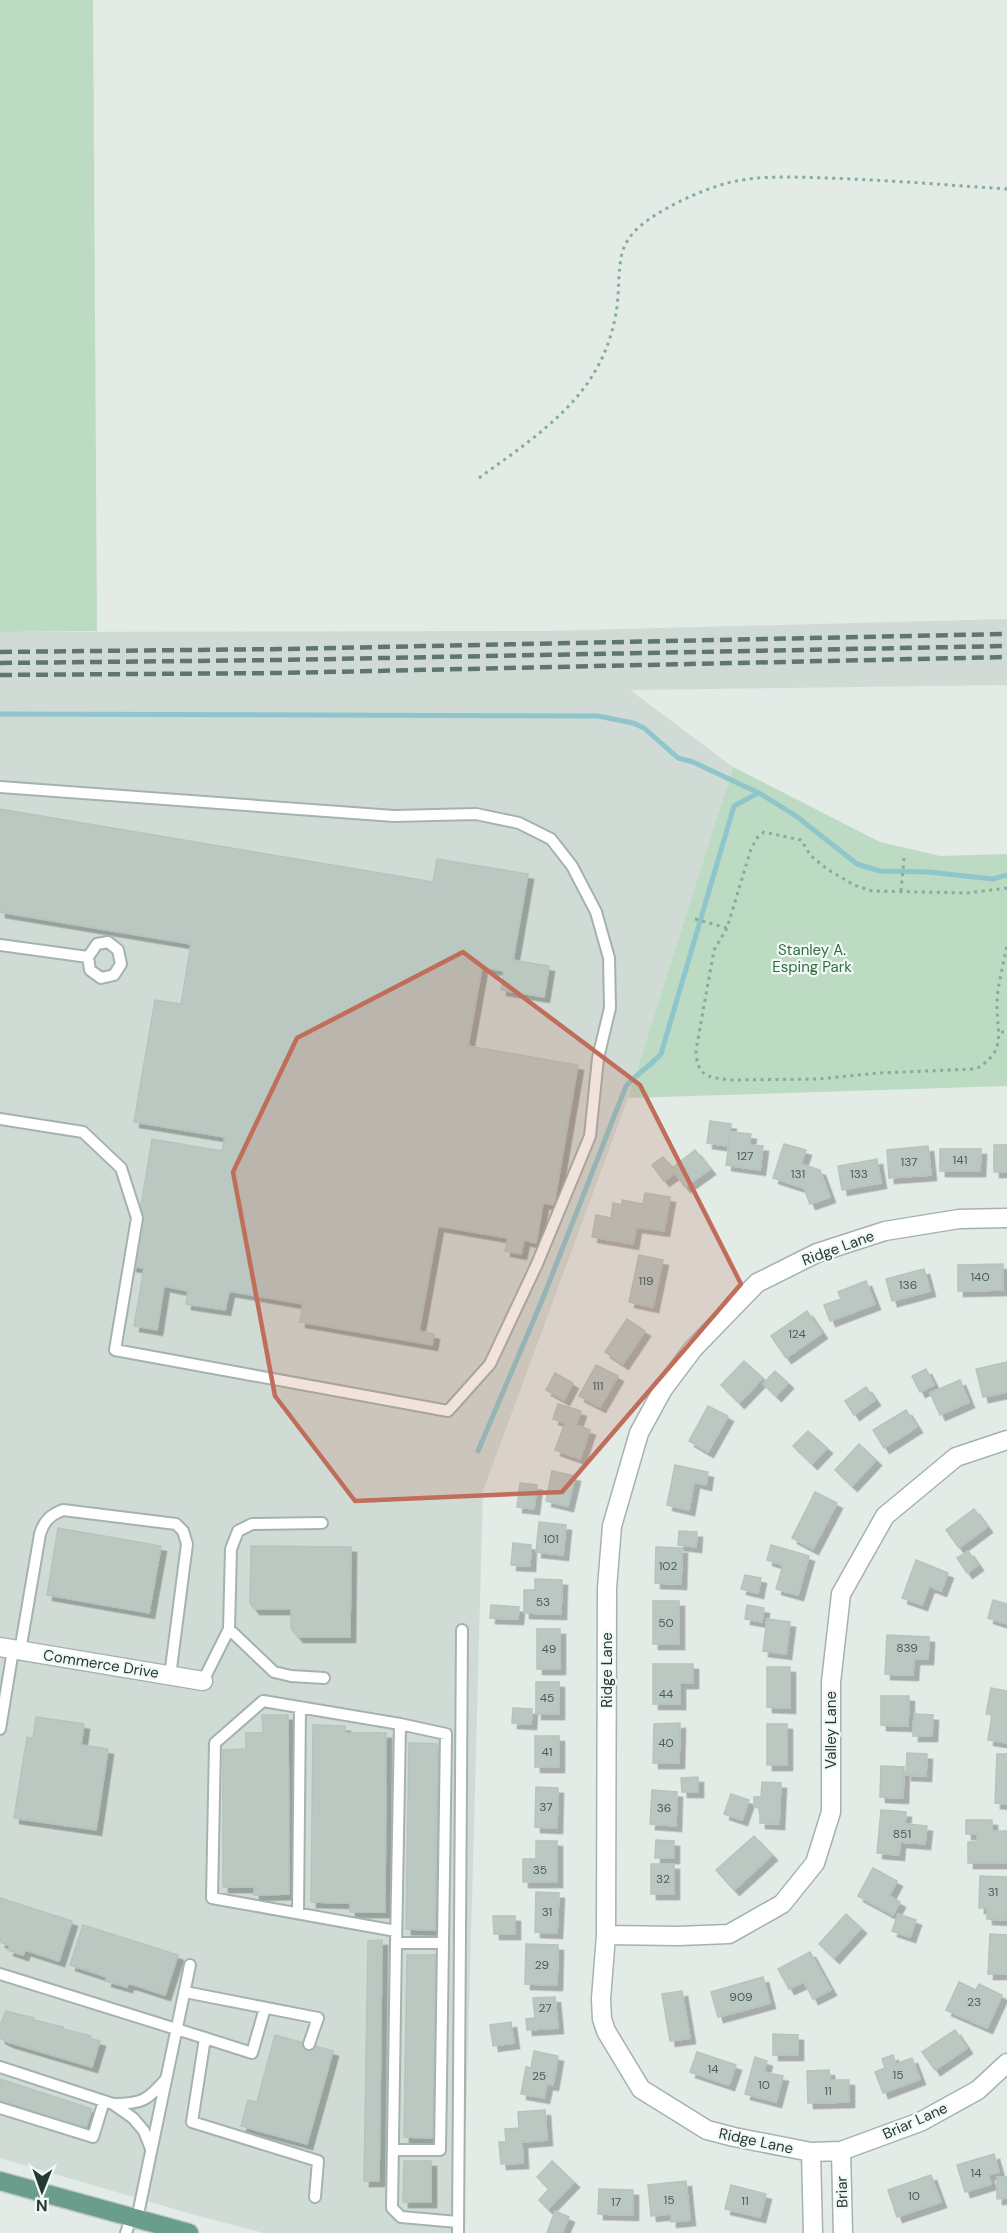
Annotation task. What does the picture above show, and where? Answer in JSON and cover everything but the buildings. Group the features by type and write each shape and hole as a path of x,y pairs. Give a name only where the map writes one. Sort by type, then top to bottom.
{"main road":[{"path":"0,2181 131,2223 189,2233"}],"street":[{"name":"Ridge Lane","path":"813,2233 811,2152 734,2138 706,2130 641,2089 611,2042 602,2019 601,1999 606,1935 607,1588 612,1526 639,1433 663,1389 693,1348 756,1283 817,1253 885,1231 959,1219 1007,1218"},
{"name":"Valley Lane","path":"606,1935 729,1934 782,1904 816,1863 831,1812 831,1682 841,1594 885,1516 956,1457 1007,1440"},
{"name":"Commerce Drive","path":"11,1649 203,1681"},
{"name":"Briar Lane","path":"811,2152 841,2151 920,2122 978,2090 1007,2064"},
{"name":"Briar","path":"841,2151 843,2233"}],"lane":[{"path":"0,787 394,816 476,814 519,823 551,839 572,866 596,912 609,958 610,1008 598,1058 590,1136 537,1264 490,1364 448,1411 115,1350 137,1218 121,1168 83,1132 0,1119"},
{"path":"0,945 88,957"},
{"path":"0,1729 11,1649 40,1534 44,1523 53,1514 63,1510 176,1524 183,1531 187,1544 170,1676"},
{"path":"203,1681 229,1629 231,1549 238,1531 252,1524 322,1523"},
{"path":"229,1629 274,1672 291,1676 324,1678"},
{"path":"400,1724 392,2208 401,2217 458,2227 462,1630"},
{"path":"393,2150 440,2150 446,1734 263,1701 215,1743 212,1898 396,1931"},
{"path":"298,1913 300,1707"},
{"path":"396,1943 443,1943"},
{"path":"131,2223 152,2150 190,1965"},
{"path":"0,1974 252,2054 265,2008"},
{"path":"185,1992 318,2018 309,2044"},
{"path":"205,2038 192,2122 318,2161 315,2197"},
{"path":"0,2067 109,2102 137,2104 152,2095 167,2078"},
{"path":"0,2108 93,2137 109,2102"},
{"path":"109,2102 133,2118 144,2131 152,2150"}],"path":[{"path":"479,478 551,423 589,384 601,362 614,323 624,249 631,234 670,205 728,183 761,177 897,181 1007,189"},
{"path":"1007,888 967,893 872,891 854,885 811,856 801,840 764,832 757,838 752,849 727,928 714,950 696,1050 697,1065 703,1074 729,1080 819,1079 879,1073 976,1069 986,1064 1000,1046 1001,1032 997,1007 1007,944"},
{"path":"901,891 904,858"},
{"path":"695,919 727,928"},
{"path":"1001,1032 1007,1032"}],"highlighted area":[{"path":"463,952 640,1085 741,1284 562,1492 355,1501 275,1396 233,1172 297,1038"}],"shaded area":[{"path":"1007,619 1007,685 630,690 733,767 628,1098 483,1491 463,2233 264,2233 0,2158 0,632 547,631"}],"green space":[{"path":"0,0 93,0 97,631 0,632"},
{"name":"Stanley A. Esping Park","path":"733,767 880,842 940,856 1007,854 1007,1086 628,1098"}],"waterway":[{"path":"0,714 598,716 633,723 644,728 678,758 693,762 761,794 796,816 857,864 880,871 929,872 993,879 1007,875"},
{"path":"478,1451 543,1298 626,1086 661,1054 734,806 758,793"}],"railway":[{"path":"0,652 285,649 1007,634"},
{"path":"0,663 1007,646"},
{"path":"0,675 282,673 1007,657"}]}
